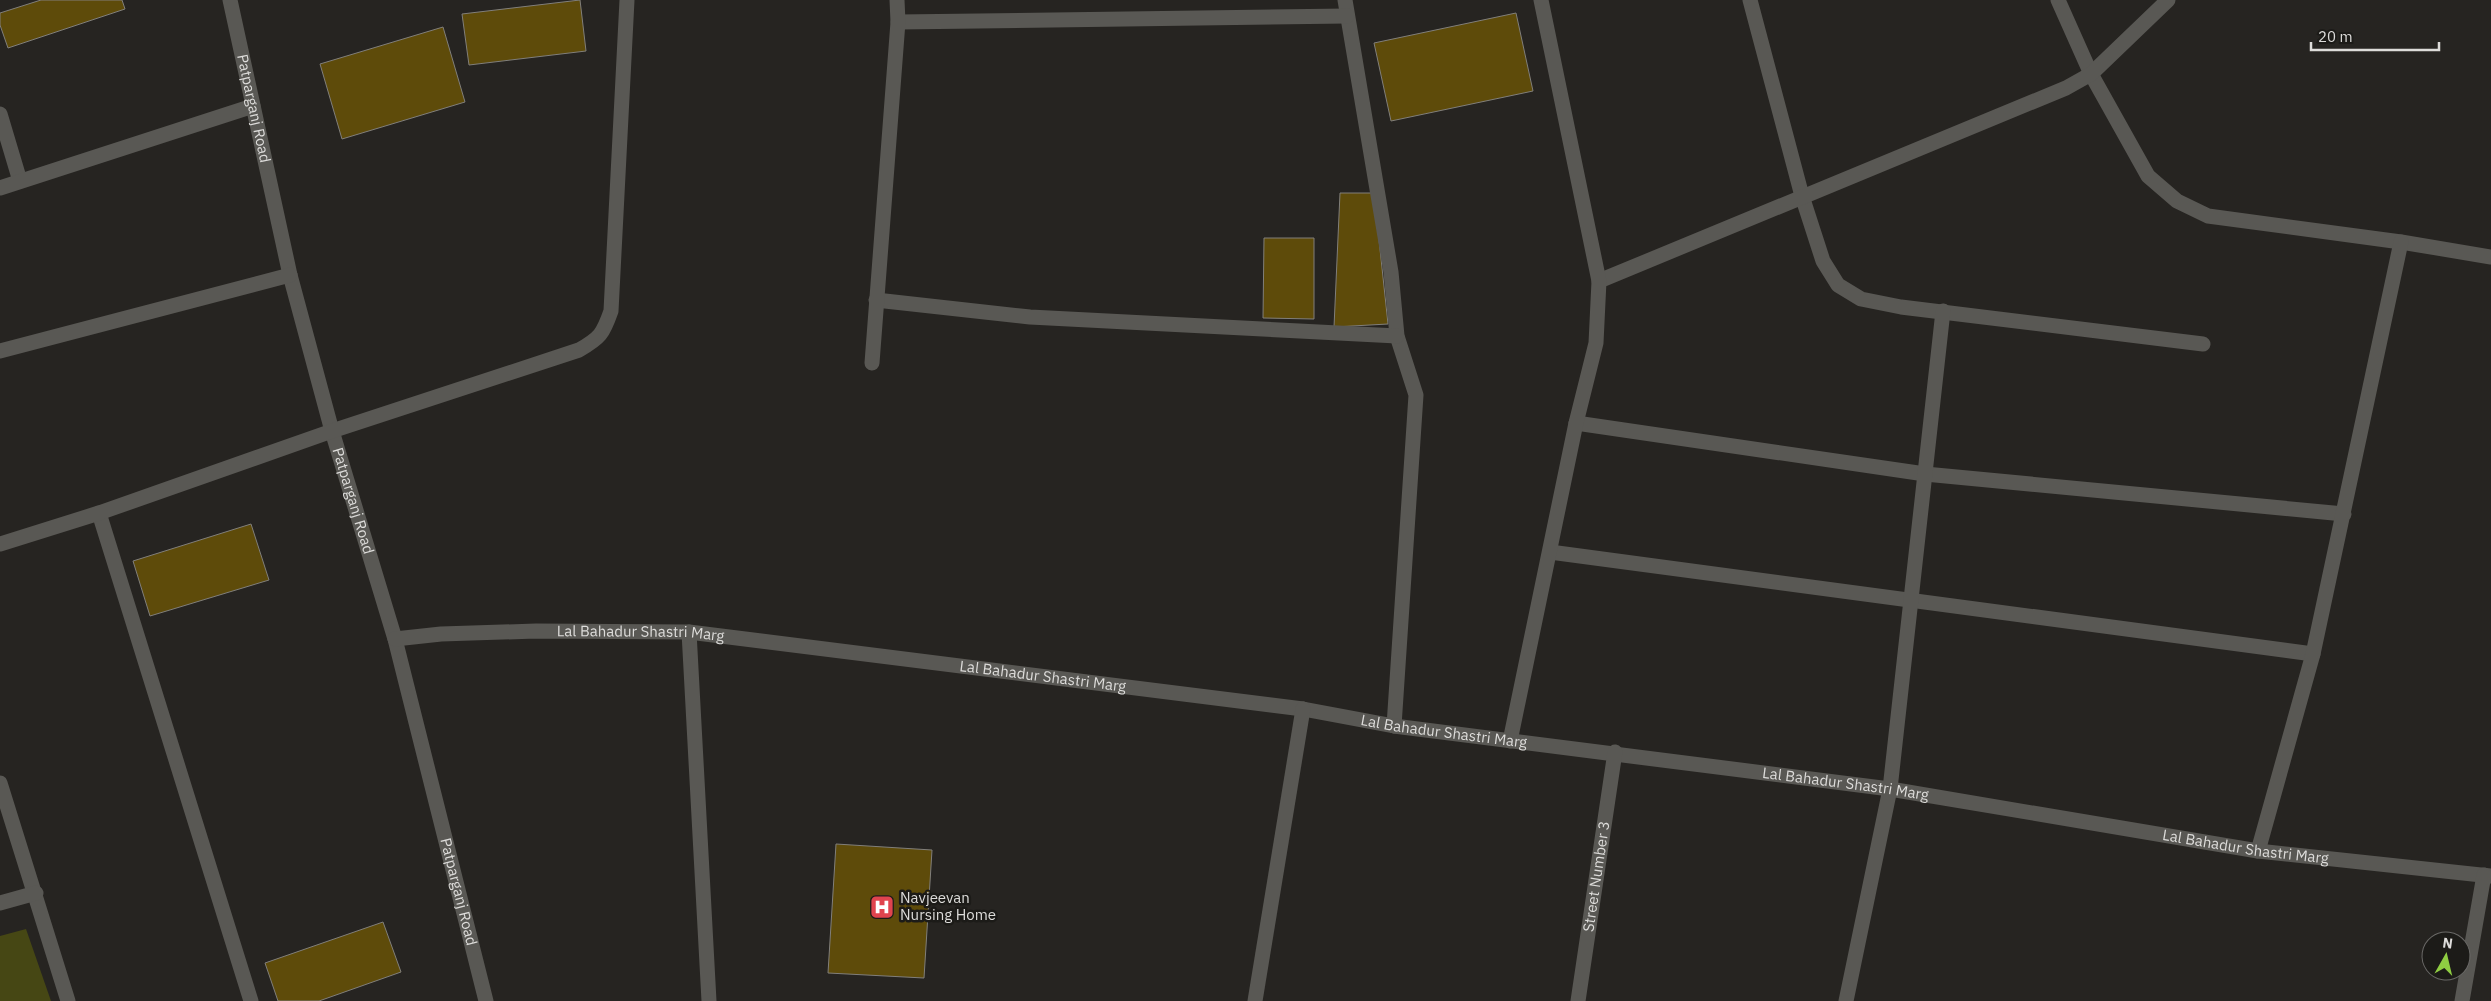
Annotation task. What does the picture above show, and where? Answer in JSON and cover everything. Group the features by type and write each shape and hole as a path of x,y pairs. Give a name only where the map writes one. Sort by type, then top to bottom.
{"street":[{"name":"Patparganj Road","path":"230,0 290,275 332,431 395,639 486,1001"},
{"path":"0,544 99,513 332,431 579,350 596,340 603,333 610,311 627,0"},
{"path":"872,363 898,22 898,0"},
{"path":"1345,0 1391,272 1397,336 1416,394 1394,726"},
{"path":"1510,741 1576,423 1596,344 1599,281 1541,0"},
{"path":"1750,0 1802,196 1824,261 1838,285 1861,299 1901,307 2203,344"},
{"path":"2058,0 2090,74 2148,176 2176,201 2208,216 2401,242 2491,257"},
{"path":"1599,281 2066,88 2090,74 2168,0"},
{"path":"898,22 1348,16"},
{"path":"0,188 253,106"},
{"path":"0,114 20,181"},
{"path":"2258,851 2313,654 2401,242"},
{"path":"0,351 290,275"},
{"path":"876,300 1030,318 1397,336"},
{"path":"1846,1001 1890,789 1909,600 1943,311"},
{"path":"1576,423 1925,474 2344,514"},
{"path":"99,513 251,1001"},
{"path":"1550,552 2313,654"},
{"path":"689,632 709,1001"},
{"name":"Lal Bahadur Shastri Marg","path":"395,639 441,634 689,632 1303,709 1394,726 1615,752 1890,789 2258,851 2488,875"},
{"path":"1255,1001 1303,709"},
{"name":"Street Number 3","path":"1578,1001 1615,752"},
{"path":"0,783 36,893 68,1001"},
{"path":"2462,1001 2488,875"},
{"path":"0,903 36,893"}],"shaded area":[{"path":"26,929 51,1001 0,1001 0,936"}],"building":[{"path":"41,0 122,0 125,9 8,48 0,25 0,13"},
{"path":"580,0 586,51 469,65 462,14"},
{"path":"1516,13 1533,91 1391,121 1374,43"},
{"path":"443,27 465,102 342,139 320,64"},
{"path":"1340,193 1374,193 1388,324 1334,327"},
{"path":"1264,238 1314,238 1314,319 1263,318"},
{"path":"251,524 269,580 150,616 133,561"},
{"path":"836,844 932,850 924,978 828,973"},
{"path":"383,922 401,972 319,1001 278,1001 265,963"}],"place":[{"name":"Navjeevan Nursing Home","path":"882,907"}]}
